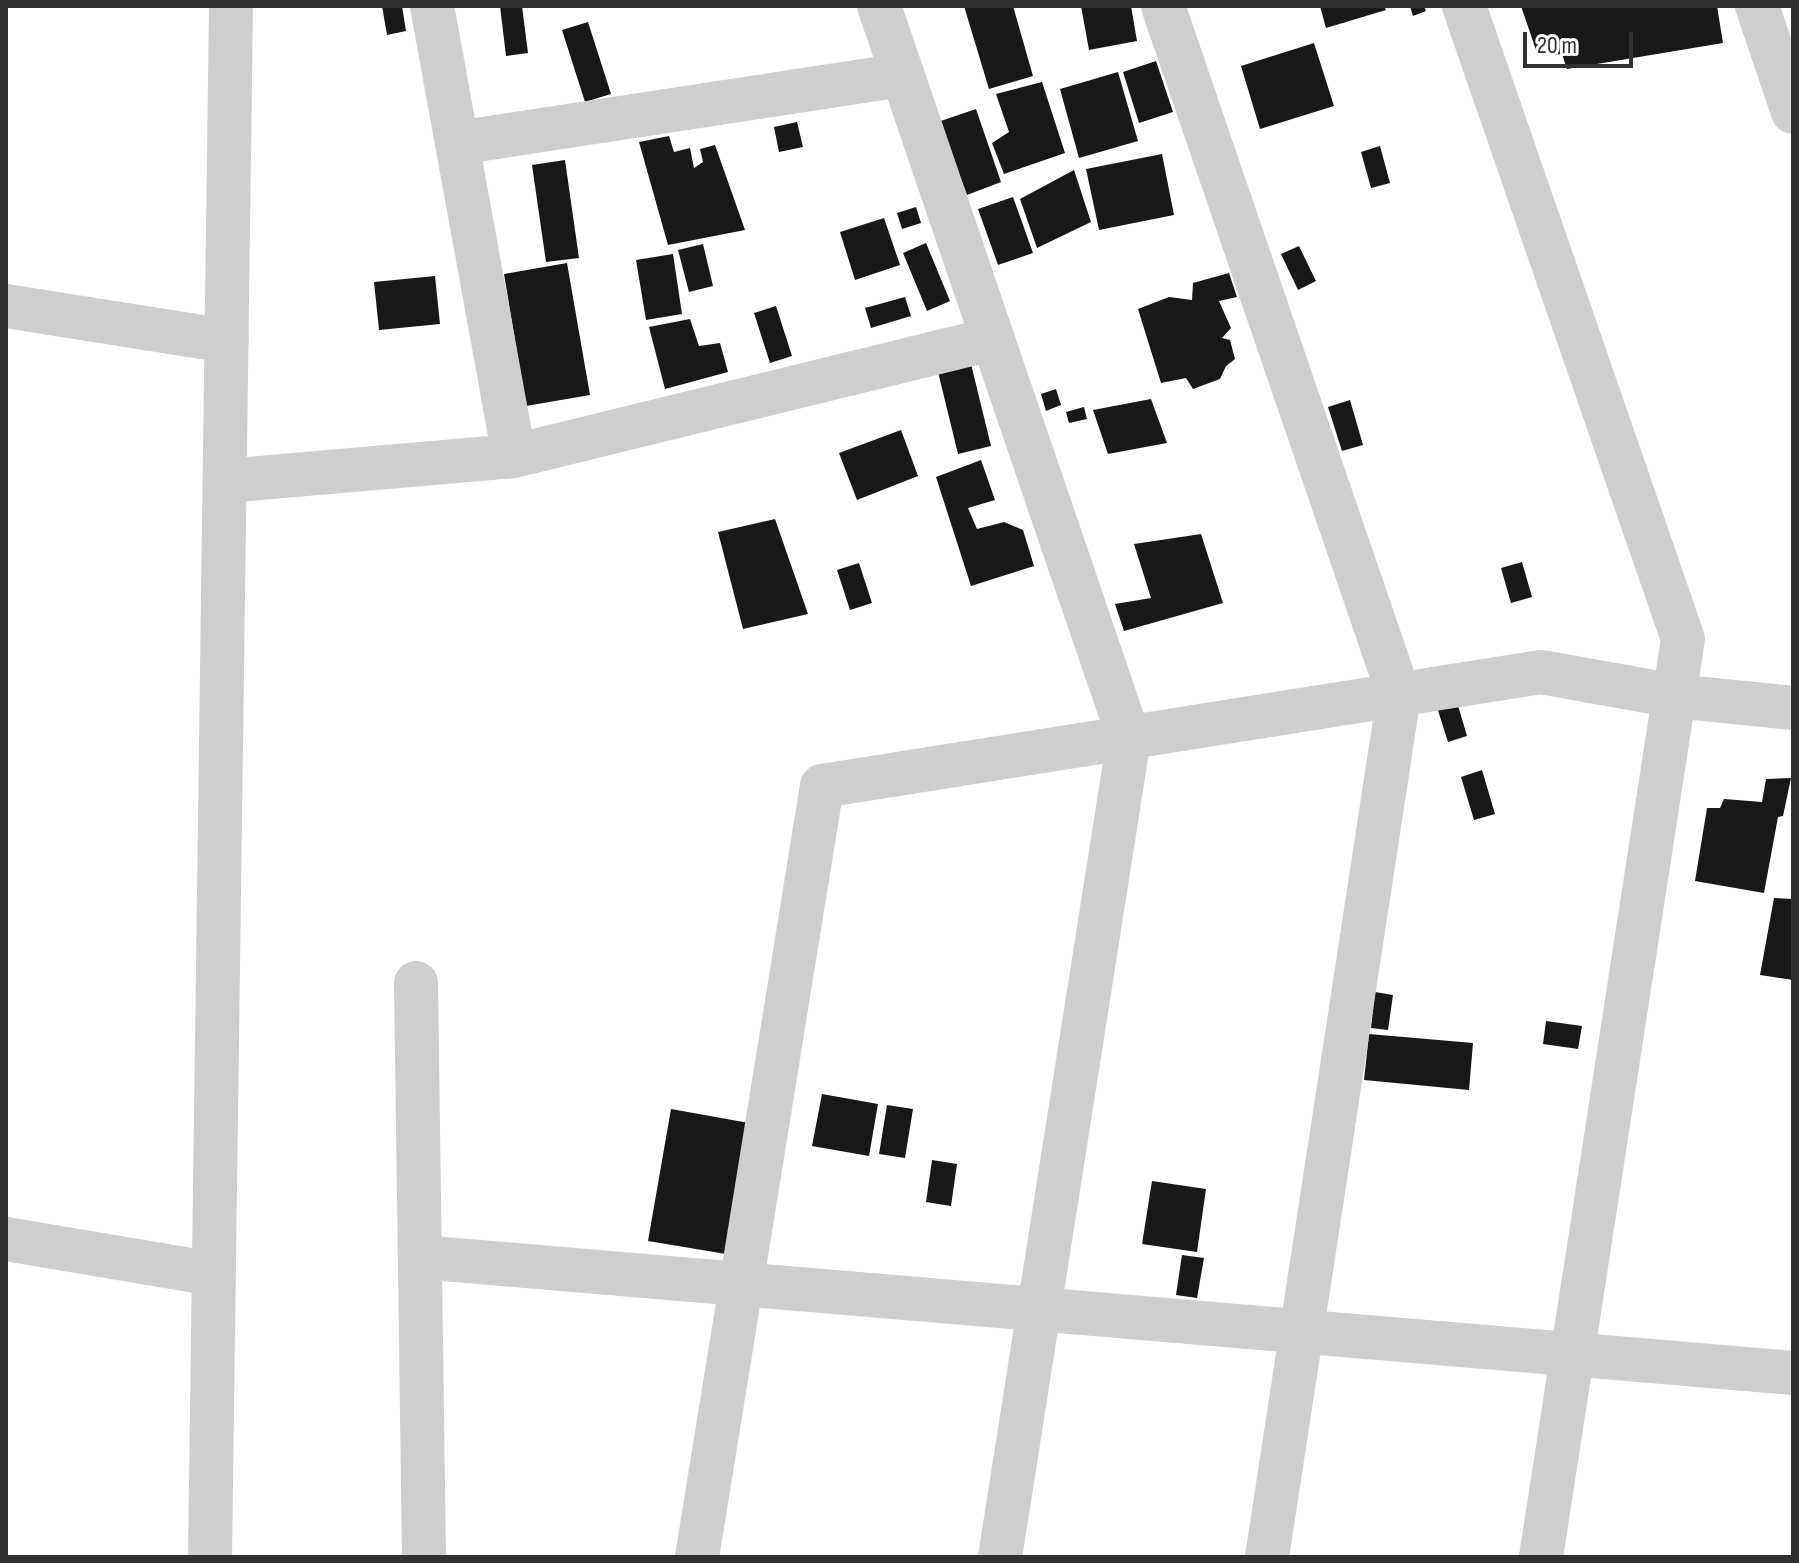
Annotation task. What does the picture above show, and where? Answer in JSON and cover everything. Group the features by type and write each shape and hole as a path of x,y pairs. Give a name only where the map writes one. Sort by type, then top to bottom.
{"street":[{"path":"210,1557 231,6"},
{"path":"432,6 514,456"},
{"path":"879,6 1129,738 1000,1557"},
{"path":"1163,6 1399,695 1267,1557"},
{"path":"1464,6 1683,639 1541,1557"},
{"path":"1757,6 1793,112"},
{"path":"457,143 902,75"},
{"path":"6,306 227,341"},
{"path":"225,481 514,456 992,339"},
{"path":"697,1557 822,786 1541,672 1675,696 1793,708"},
{"path":"416,983 424,1557"},
{"path":"6,1239 214,1274"},
{"path":"420,1257 1793,1373"}],"building":[{"path":"382,6 402,6 406,31 387,35"},
{"path":"500,6 522,6 528,53 506,56"},
{"path":"964,6 1013,6 1033,76 989,89"},
{"path":"1081,6 1131,6 1137,41 1089,50"},
{"path":"1320,6 1384,6 1386,10 1326,28"},
{"path":"1410,6 1424,6 1426,11 1413,16"},
{"path":"1521,6 1717,6 1723,43 1567,69 1562,54 1538,56"},
{"path":"588,22 611,94 585,102 562,30"},
{"path":"1314,43 1334,106 1260,129 1241,66"},
{"path":"1156,61 1173,112 1139,123 1123,72"},
{"path":"1118,72 1138,141 1079,158 1060,89"},
{"path":"1042,82 1065,153 1004,174 992,143 1009,132 996,94"},
{"path":"976,109 1001,182 967,195 948,144 926,126"},
{"path":"797,122 803,147 779,152 774,127"},
{"path":"669,136 674,152 690,148 694,168 703,162 700,149 715,145 745,230 668,245 639,142"},
{"path":"1380,146 1390,183 1371,188 1361,152"},
{"path":"1162,154 1174,215 1099,230 1086,169"},
{"path":"565,160 579,258 546,262 532,165"},
{"path":"1074,170 1091,222 1037,248 1020,199"},
{"path":"1013,197 1033,253 998,265 978,209"},
{"path":"916,207 921,223 902,229 897,213"},
{"path":"884,218 900,265 855,280 840,232"},
{"path":"926,243 950,301 927,311 903,253"},
{"path":"703,244 713,286 689,292 678,250"},
{"path":"1299,246 1316,281 1298,290 1281,254"},
{"path":"673,254 682,314 646,320 636,260"},
{"path":"567,263 590,395 526,406 504,274"},
{"path":"1229,273 1237,297 1219,301 1231,328 1222,338 1230,340 1235,359 1226,366 1220,379 1193,389 1186,378 1161,383 1138,309 1169,297 1192,300 1193,283"},
{"path":"435,276 440,324 379,330 374,282"},
{"path":"905,297 911,316 871,328 865,308"},
{"path":"776,306 792,356 770,363 754,313"},
{"path":"690,319 699,346 720,343 728,372 665,389 649,327"},
{"path":"971,364 991,446 958,454 938,372"},
{"path":"1056,389 1061,405 1046,411 1041,394"},
{"path":"1151,399 1167,443 1108,454 1093,410"},
{"path":"1350,400 1363,445 1342,451 1328,407"},
{"path":"1084,407 1087,419 1069,423 1066,412"},
{"path":"901,430 918,476 857,500 839,453"},
{"path":"981,460 995,500 968,508 977,529 1004,522 1023,530 1034,566 971,586 936,477"},
{"path":"775,519 808,614 743,629 718,532"},
{"path":"1201,534 1223,603 1124,631 1115,604 1151,598 1134,544"},
{"path":"1522,562 1532,597 1511,603 1501,568"},
{"path":"859,563 872,603 850,610 837,570"},
{"path":"1455,695 1467,736 1448,742 1435,701"},
{"path":"1482,770 1495,814 1474,820 1461,777"},
{"path":"1791,778 1783,816 1778,817 1764,893 1695,881 1707,808 1720,808 1724,799 1762,802 1766,779"},
{"path":"1774,898 1793,899 1793,980 1760,975"},
{"path":"1375,992 1393,995 1388,1030 1371,1028"},
{"path":"1546,1021 1582,1026 1578,1049 1543,1044"},
{"path":"1369,1034 1473,1043 1469,1090 1364,1080"},
{"path":"822,1094 878,1104 869,1156 812,1146"},
{"path":"887,1105 913,1109 905,1158 879,1154"},
{"path":"671,1109 749,1123 726,1254 648,1241"},
{"path":"932,1160 957,1164 951,1206 926,1202"},
{"path":"1152,1181 1206,1189 1197,1252 1142,1244"},
{"path":"1182,1255 1204,1258 1197,1298 1176,1295"}]}
